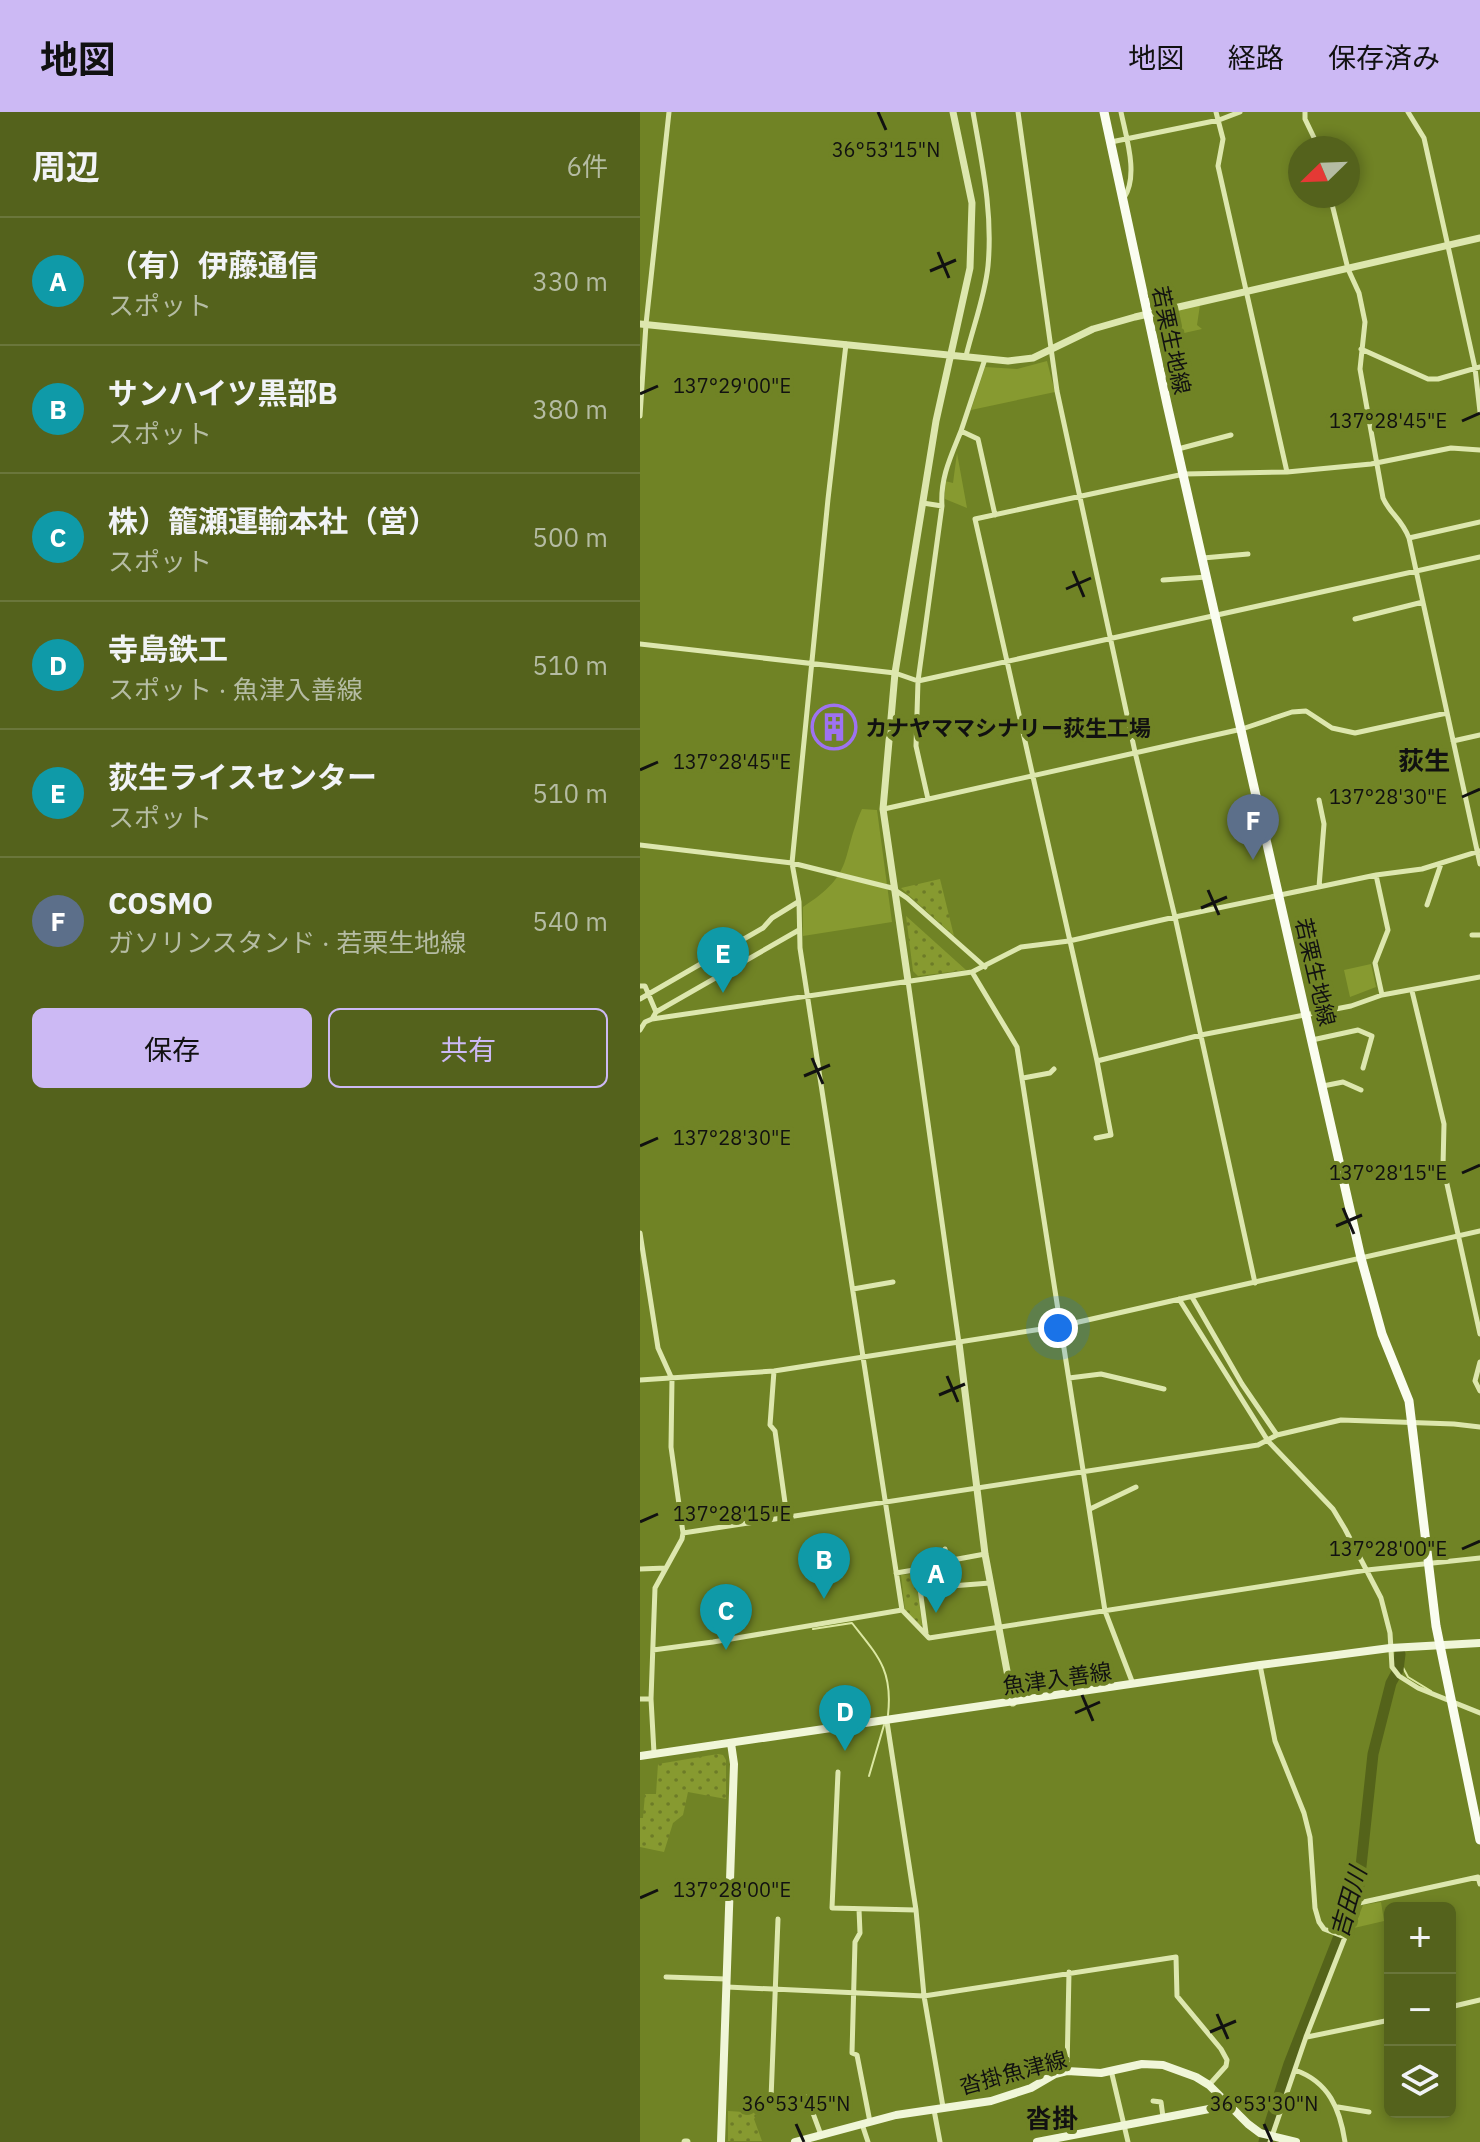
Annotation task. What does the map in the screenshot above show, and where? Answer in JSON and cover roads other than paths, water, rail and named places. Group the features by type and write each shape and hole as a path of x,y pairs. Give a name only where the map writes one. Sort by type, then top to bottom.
{"main road":[{"name":"若栗生地線","path":"1104,112 1361,1258 1377,1318 1400,1374 1413,1424 1439,1644 1480,1840"},
{"name":"魚津入善線","path":"640,1756 1260,1665 1390,1648 1480,1643"},
{"path":"721,2142 734,1764 731,1743"},
{"name":"沓掛魚津線","path":"795,2142 866,2123 991,2101 1031,2088 1055,2074 1067,2071 1111,2070 1142,2064 1179,2069 1209,2085 1265,2137 1296,2142"},
{"path":"1037,2142 1230,2105"}],"street":[{"path":"640,416 643,324 669,112"},
{"path":"953,112 972,203 968,283 949,356 895,673 883,809 959,1343 985,1554 1013,1703"},
{"path":"966,357 988,269 989,240 989,203 973,112"},
{"path":"1018,112 1050,351 1079,496 1255,1283"},
{"path":"1121,112 1130,163 1129,191 1123,199"},
{"path":"1216,112 1223,139 1218,166 1287,472"},
{"path":"1111,142 1219,120 1240,112"},
{"path":"1305,112 1313,136"},
{"path":"1408,112 1424,138 1478,368 1480,412"},
{"path":"1333,208 1365,322 1360,369 1377,463 1387,507 1402,521 1409,538 1480,864"},
{"path":"643,324 1008,361 1033,358 1093,329 1148,314 1480,238"},
{"path":"846,344 792,863 808,996 902,1610 929,1638 1367,1570 1480,1558"},
{"path":"1361,349 1428,379 1478,368"},
{"path":"928,799 916,746 918,681 940,534 941,491 944,474 985,359"},
{"path":"961,431 978,439 995,515"},
{"path":"1178,449 1231,435"},
{"path":"1096,1138 1111,1135 1097,1061 975,519 1184,474 1287,472 1377,463 1451,448 1480,450"},
{"path":"923,503 942,506"},
{"path":"1409,538 1480,522"},
{"path":"1203,558 1248,554"},
{"path":"640,644 895,673 918,681 1480,557"},
{"path":"1163,580 1208,577"},
{"path":"1355,619 1423,602"},
{"path":"883,809 1242,729 1292,712 1306,711 1332,728 1355,733 1447,713"},
{"path":"1453,741 1480,735"},
{"path":"1319,800 1324,824 1319,887"},
{"path":"640,845 792,863 892,888 985,967"},
{"path":"640,1030 645,1022 652,1019 972,972 1021,947 1069,941 1376,875 1422,869 1478,851"},
{"path":"1427,905 1441,863"},
{"path":"1376,875 1388,930 1375,963 1382,995"},
{"path":"640,999 763,928 772,918 799,902"},
{"path":"652,1019 656,1012 799,930"},
{"path":"1472,935 1480,935"},
{"path":"972,972 1017,1047 1105,1611 1133,1685"},
{"path":"1097,1061 1201,1035 1351,1006 1382,995 1480,977"},
{"path":"640,986 645,986 650,993 656,1012"},
{"path":"1412,991 1444,1124 1443,1166 1480,1334"},
{"path":"1312,1040 1358,1030 1372,1036 1363,1068"},
{"path":"1023,1078 1050,1073 1054,1069"},
{"path":"1323,1086 1343,1082 1361,1090"},
{"path":"640,1380 774,1371 1061,1326 1480,1231"},
{"path":"640,1233 658,1348 672,1379 671,1447 683,1533 655,1588 651,1699 654,1753"},
{"path":"853,1289 893,1282"},
{"path":"1192,1297 1242,1384 1277,1435"},
{"path":"1179,1299 1268,1441 1333,1509 1367,1570 1386,1614 1392,1667 1399,1676 1452,1704 1480,1713"},
{"path":"1480,1362 1475,1381 1480,1391"},
{"path":"774,1371 770,1425 775,1431 787,1517"},
{"path":"1069,1378 1101,1374 1164,1389"},
{"path":"683,1533 1268,1441 1277,1435 1341,1420 1480,1427"},
{"path":"1090,1509 1136,1487"},
{"path":"945,1549 953,1588 990,1583"},
{"path":"947,1561 985,1554"},
{"path":"640,1569 667,1568"},
{"path":"896,1573 914,1570 918,1574 926,1634"},
{"path":"653,1650 902,1610"},
{"path":"1260,1665 1275,1741 1304,1813 1310,1837 1315,1908 1319,1922 1324,1929 1345,1937"},
{"path":"640,1699 651,1699"},
{"path":"887,1722 916,1910 939,2109 940,2142"},
{"path":"838,1772 832,1908 916,1910"},
{"path":"1265,2137 1295,2070 1359,1901 1478,1877 1480,1884"},
{"path":"859,1909 852,2053 857,2055 868,2142"},
{"path":"778,1919 771,2099 807,2097 821,2135"},
{"path":"666,1977 775,1989 924,1996 1176,1957 1177,1996 1227,2060 1226,2066 1209,2085"},
{"path":"1067,2071 1069,1972"},
{"path":"1456,2006 1480,2000"},
{"path":"1306,2037 1384,2021"},
{"path":"1111,2070 1128,2142"},
{"path":"1295,2070 1309,2075 1338,2107 1345,2142"},
{"path":"1153,2101 1161,2102 1163,2118"},
{"path":"1338,2107 1369,2112"}],"waterway":[{"path":"813,1629 852,1623 882,1664 888,1686 888,1715"},
{"name":"吉田川","path":"1264,2142 1289,2064 1359,1885 1373,1754 1400,1654"},
{"path":"1399,1660 1408,1677 1431,1691"},
{"path":"869,1776 884,1725"}],"place":[{"name":"カナヤママシナリー荻生工場","path":"834,727"},
{"name":"COSMO","path":"1253,860"},
{"name":"荻生ライスセンター","path":"723,993"},
{"name":"サンハイツ黒部B","path":"824,1599"},
{"name":"（有）伊藤通信","path":"936,1613"},
{"name":"株）籠瀬運輸本社（営）","path":"726,1650"},
{"name":"寺島鉄工","path":"845,1751"}],"district":[{"name":"荻生","path":"1424,760"},
{"name":"沓掛","path":"1052,2118"}]}
